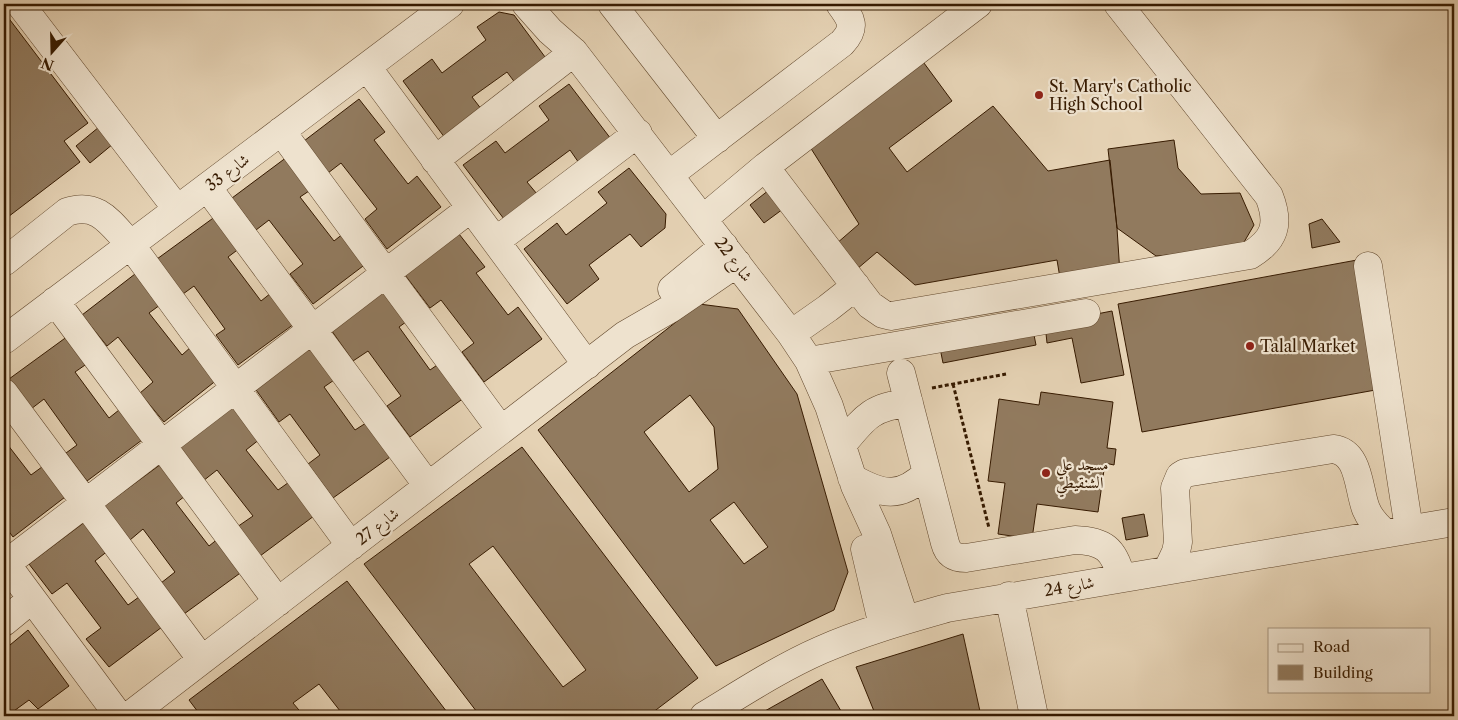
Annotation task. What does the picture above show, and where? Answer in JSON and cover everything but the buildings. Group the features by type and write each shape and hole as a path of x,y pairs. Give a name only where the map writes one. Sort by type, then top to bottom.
{"street":[{"path":"20,4 177,210"},
{"name":"شارع 33","path":"4,340 366,66 424,12 450,4"},
{"name":"شارع 22","path":"526,4 550,31 574,52 791,334 809,362 829,406 854,482 877,534 894,623"},
{"name":"شارع 22","path":"548,4 561,24 574,52"},
{"path":"612,4 717,139"},
{"path":"669,175 849,36 851,18 840,4"},
{"path":"703,219 765,167 978,4"},
{"path":"765,167 876,310 891,316 1250,255 1262,248 1271,237 1275,224 1274,209 1268,196 1118,4"},
{"path":"435,160 574,52"},
{"path":"366,66 587,365"},
{"path":"281,131 501,430"},
{"path":"496,241 638,133"},
{"path":"207,187 428,486"},
{"path":"119,716 5,563 86,504 471,208"},
{"path":"4,262 67,212 76,209 95,211 103,215 130,244 351,546"},
{"name":"شارع 27","path":"129,716 625,335 670,310 730,254"},
{"path":"1368,266 1397,531"},
{"path":"791,334 856,286"},
{"path":"55,301 278,602"},
{"path":"809,362 1086,313"},
{"path":"842,445 865,418 893,404 905,389"},
{"path":"905,389 947,550 952,555 959,558 1075,540 1091,540 1106,548 1117,561 1121,577"},
{"path":"4,392 202,660"},
{"path":"1168,569 1176,552 1178,542 1175,488 1180,476 1185,473 1333,449 1340,450 1351,458 1366,509 1371,518 1397,531"},
{"path":"854,482 884,492 900,491 915,485 926,474"},
{"name":"شارع 24","path":"704,716 761,681 820,650 894,623 948,608 1009,596 1454,522"},
{"path":"1009,596 1034,716"},
{"path":"4,622 32,599"}],"path":[{"path":"905,389 953,384 1006,374"},
{"path":"953,384 995,553"}],"place":[{"name":"St. Mary's Catholic High School","path":"1039,95"},
{"name":"Talal Market","path":"1250,346"},
{"name":"مسجد علي الشنقيطي","path":"1046,473"}]}
